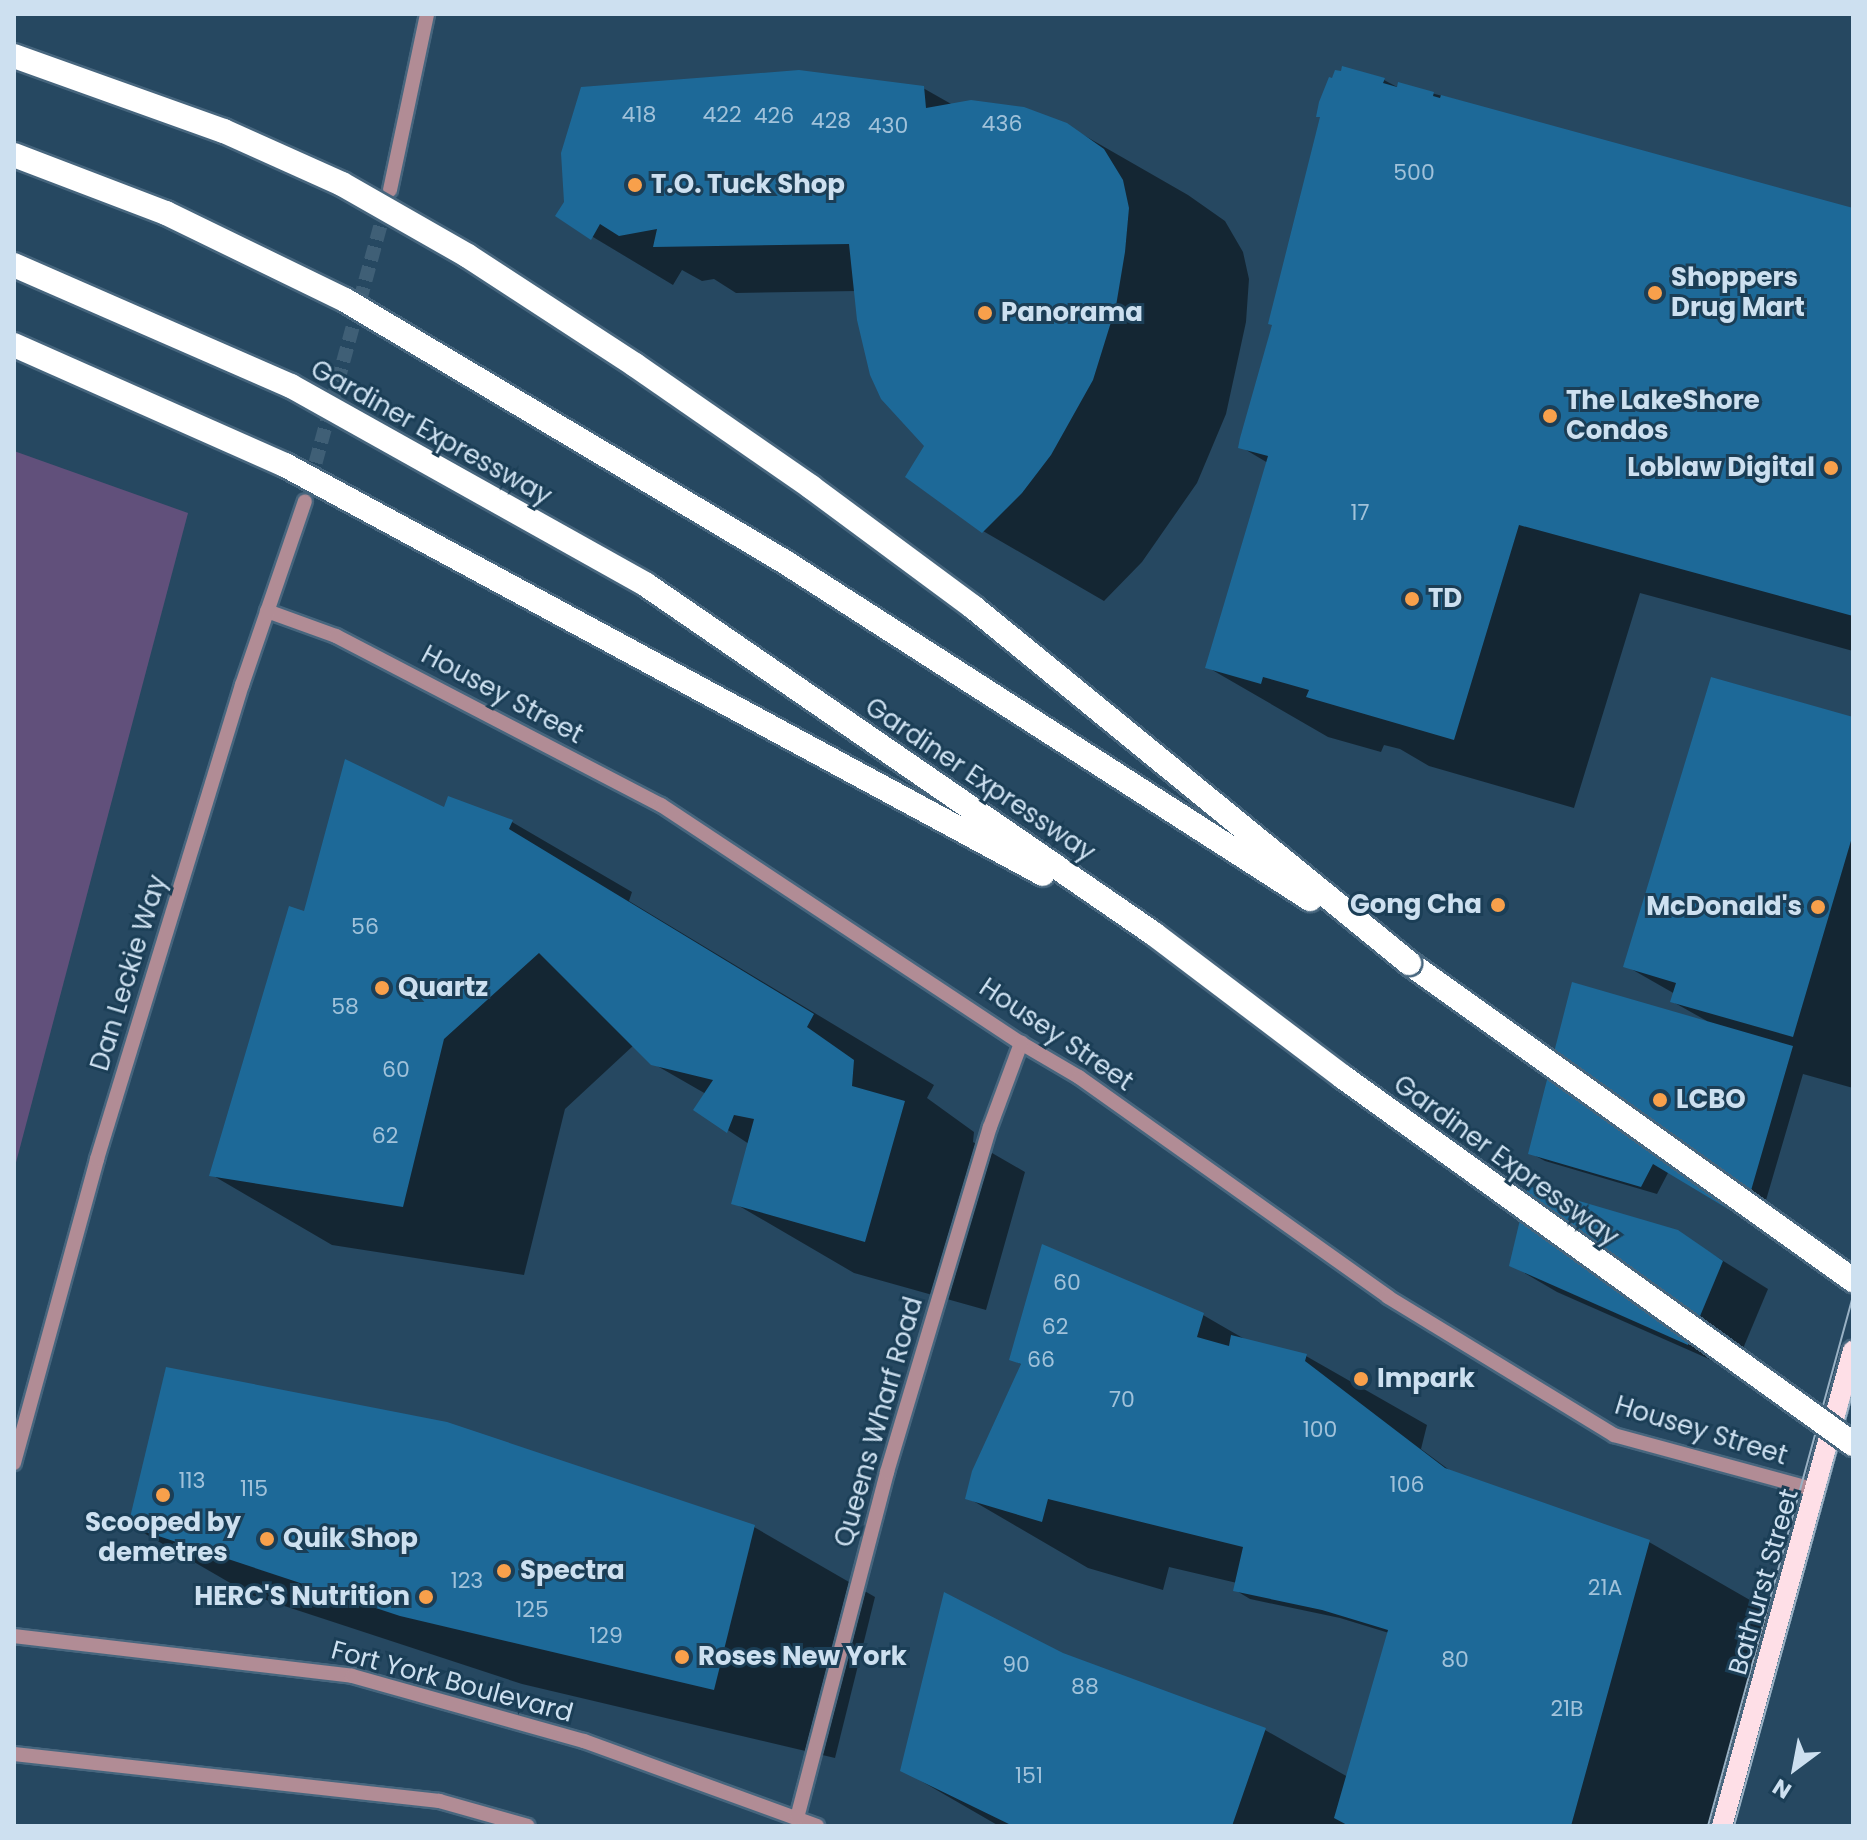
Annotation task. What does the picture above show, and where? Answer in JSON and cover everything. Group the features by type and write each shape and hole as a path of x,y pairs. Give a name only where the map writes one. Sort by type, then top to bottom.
{"highway":[{"path":"14,56 224,131 342,184 468,256 811,487 973,607 1409,963"},
{"path":"14,155 166,213 345,300 785,562 1409,963 1853,1280"},
{"name":"Gardiner Expressway","path":"14,265 291,386 645,584 1154,934 1343,1077 1853,1444"},
{"path":"14,345 58,361 285,465 1154,934"}],"main road":[{"name":"Bathurst Street","path":"1722,1826 1853,1351"}],"street":[{"path":"390,190 427,14"},
{"name":"Dan Leckie Way","path":"14,1463 97,1159 267,611 305,501"},
{"name":"Housey Street","path":"267,611 336,636 661,805 1021,1043 1079,1077 1388,1297 1614,1435 1817,1490"},
{"name":"Queens Wharf Road","path":"797,1818 887,1472 990,1127 1021,1043"},
{"name":"Fort York Boulevard","path":"14,1636 352,1676 584,1741 817,1826"},
{"path":"14,1754 439,1801 528,1826"}],"shaded area":[{"path":"14,451 188,513 14,1170"}],"building":[{"name":"The LakeShore Condos","path":"1342,66 1385,78 1383,83 1397,87 1398,82 1434,92 1433,96 1440,98 1441,95 1853,208 1853,616 1519,525 1454,740 1306,697 1309,690 1263,677 1261,684 1205,668 1268,456 1238,448 1240,438 1272,325 1268,324 1320,117 1316,117 1319,102 1329,77 1332,78 1335,70 1341,71"},
{"name":"Panorama","path":"799,70 924,86 926,108 971,100 1024,107 1067,123 1104,149 1123,180 1129,208 1125,252 1116,306 1093,380 1051,455 1022,493 982,533 905,477 924,446 881,399 870,375 857,320 849,244 653,247 657,229 619,236 600,224 591,240 555,216 564,202 561,153 581,87"},
{"path":"1711,677 1853,717 1853,834 1793,1037 1670,1002 1676,983 1623,967"},
{"name":"Quartz","path":"345,759 444,807 448,796 513,820 509,829 814,1014 807,1027 854,1060 852,1086 905,1101 865,1242 731,1204 754,1119 734,1115 727,1133 693,1110 713,1080 651,1065 539,953 444,1039 403,1207 209,1176 289,906 304,911"},
{"name":"LCBO","path":"1572,982 1793,1046 1743,1218 1653,1164 1641,1187 1528,1154"},
{"path":"1528,1186 1678,1230 1723,1261 1688,1345 1509,1266"},
{"path":"1042,1244 1204,1313 1197,1337 1229,1346 1231,1335 1307,1354 1305,1361 1445,1468 1650,1540 1571,1826 1349,1826 1334,1818 1388,1630 1322,1610 1233,1591 1243,1547 1048,1499 1042,1522 965,1499 972,1471 1021,1364 1009,1360"},
{"name":"Spectra","path":"166,1367 447,1422 755,1525 714,1690 400,1616 128,1526"},
{"path":"944,1592 1063,1653 1266,1728 1232,1826 1013,1826 900,1771"}],"tunnel":[{"path":"310,483 387,202"}],"tram line":[{"path":"1708,1826 1853,1296"},
{"path":"1734,1826 1853,1391"}],"place":[{"name":"T.O. Tuck Shop","path":"635,185"},
{"name":"Shoppers Drug Mart","path":"1655,293"},
{"name":"Panorama","path":"985,313"},
{"name":"The LakeShore Condos","path":"1550,416"},
{"name":"Loblaw Digital","path":"1831,468"},
{"name":"TD","path":"1412,599"},
{"name":"Gong Cha","path":"1498,905"},
{"name":"McDonald's","path":"1818,907"},
{"name":"Quartz","path":"382,988"},
{"name":"LCBO","path":"1660,1100"},
{"name":"Impark","path":"1361,1379"},
{"name":"Scooped by demetres","path":"163,1495"},
{"name":"Quik Shop","path":"267,1539"},
{"name":"Spectra","path":"504,1571"},
{"name":"HERC'S Nutrition","path":"426,1597"},
{"name":"Roses New York","path":"682,1657"}]}
